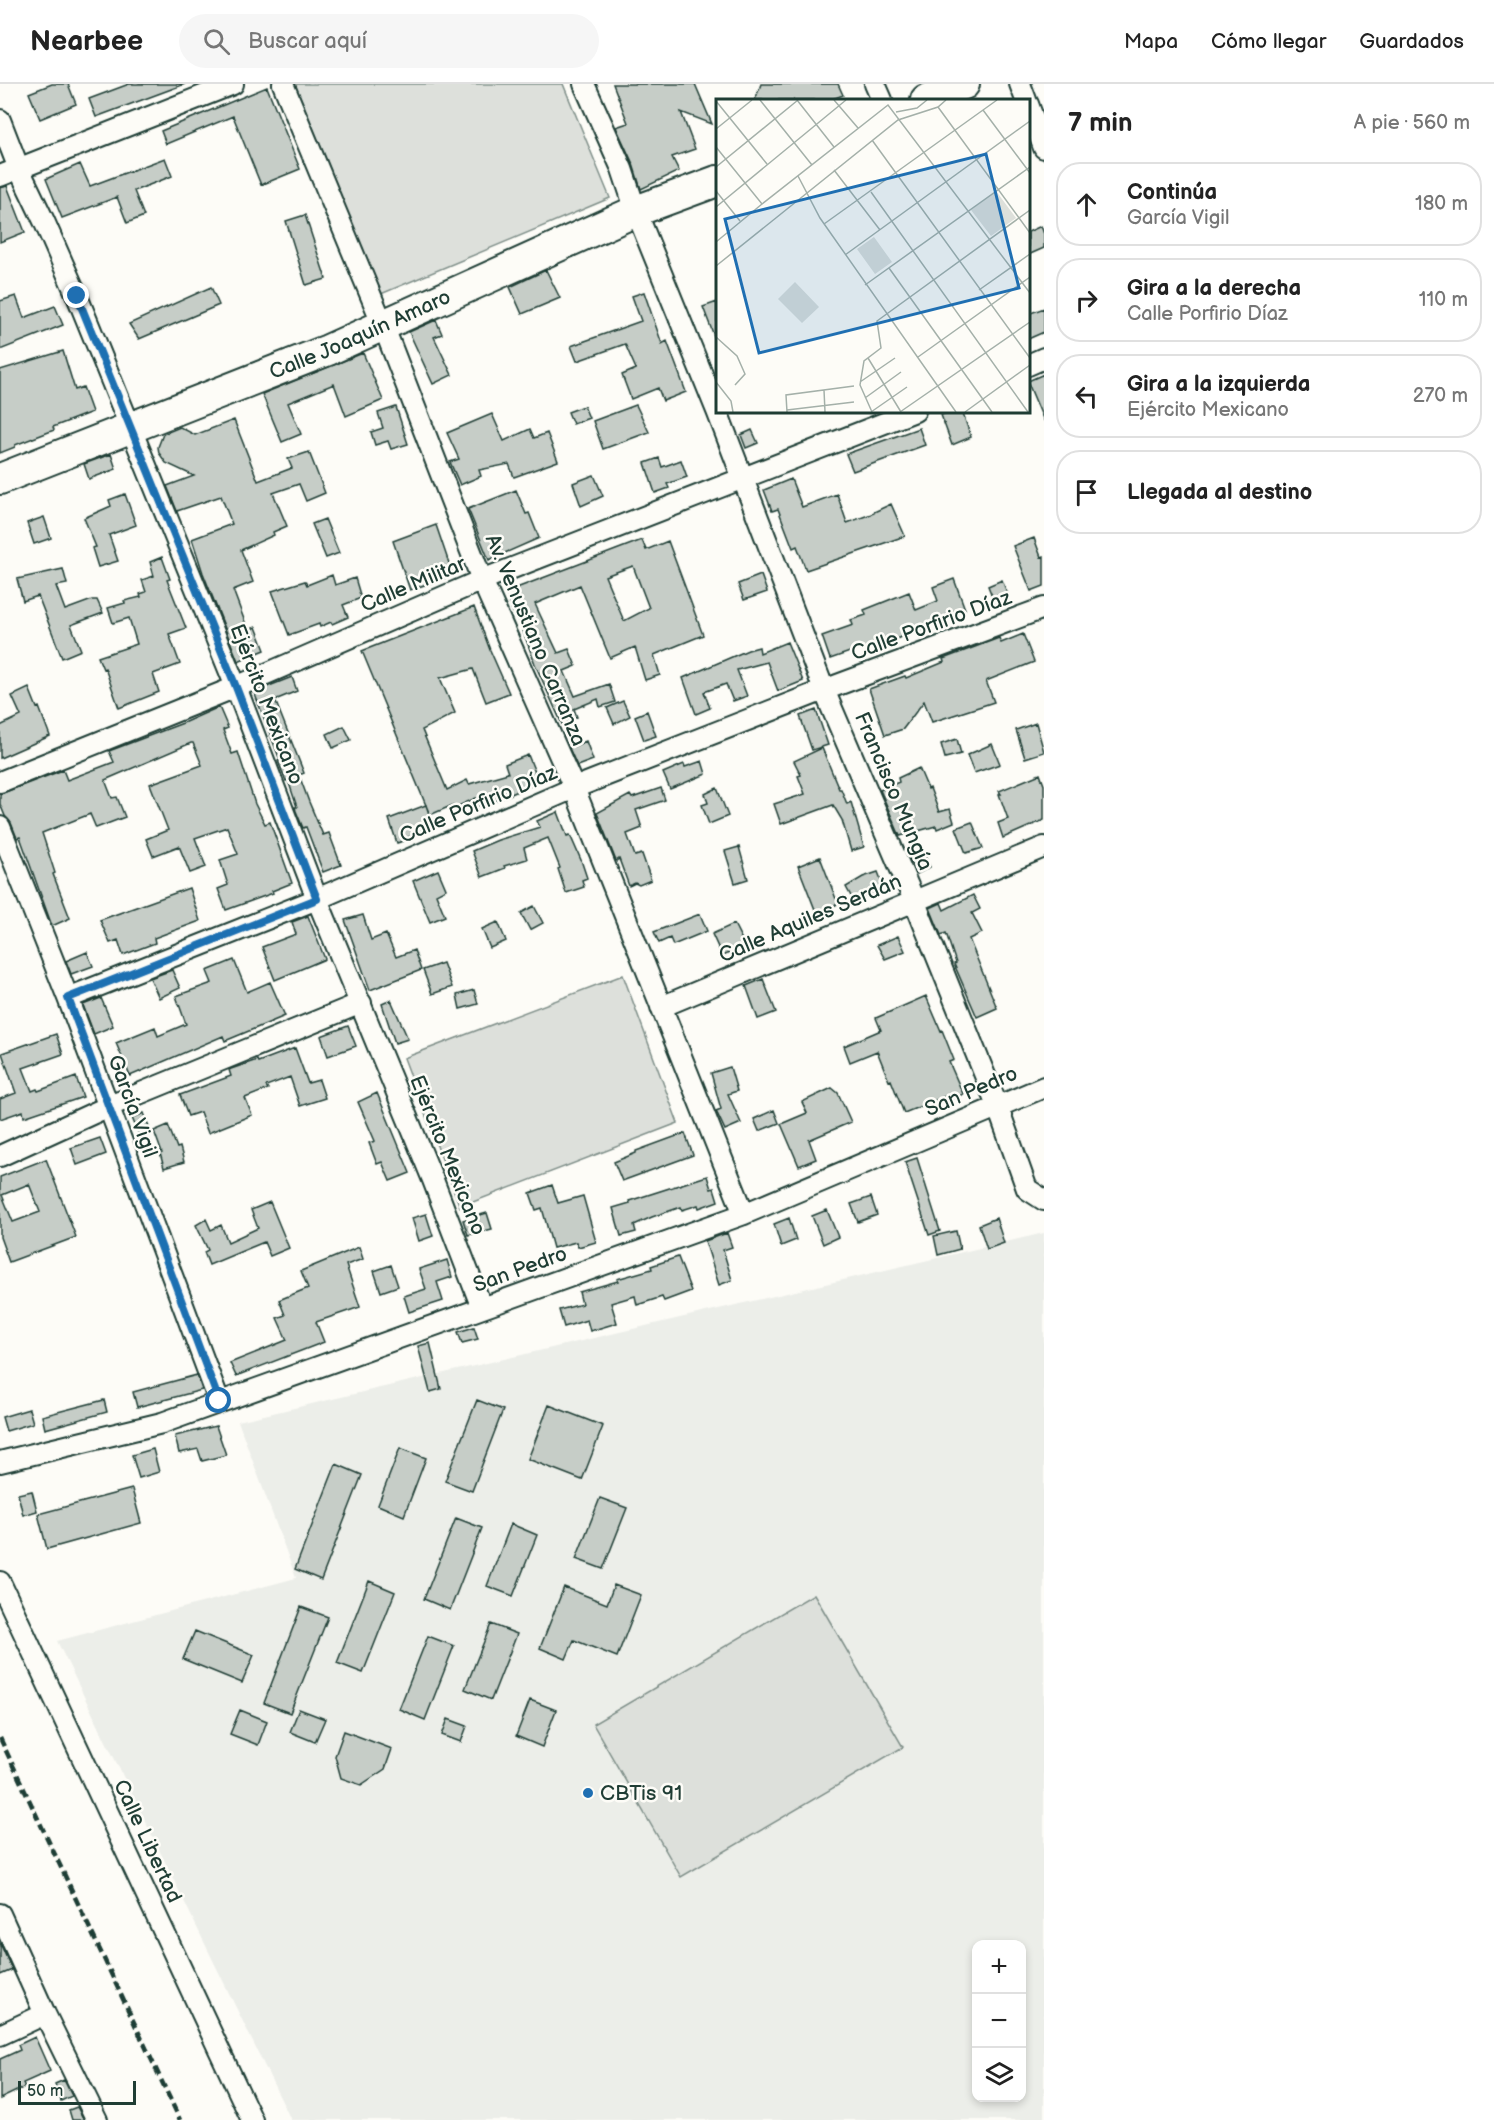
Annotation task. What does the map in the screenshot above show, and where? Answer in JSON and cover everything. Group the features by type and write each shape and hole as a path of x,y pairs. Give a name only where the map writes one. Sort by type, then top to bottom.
{"main road":[{"path":"928,99 964,84"},
{"name":"Calle Joaquín Amaro","path":"0,479 328,350 636,211 716,181"}],"street":[{"path":"0,176 233,84"},
{"name":"Av. Venustiano Carranza","path":"283,84 383,325 482,580 574,788 744,1214"},
{"name":"Francisco Mungía","path":"584,84 622,169 636,211 716,409"},
{"path":"875,84 882,99"},
{"path":"1020,84 1026,99"},
{"path":"1029,107 1044,148"},
{"name":"Ejército Mexicano","path":"0,120 19,169 77,296 236,687 317,899 362,1004 482,1308"},
{"path":"1029,365 1044,358"},
{"name":"Francisco Mungía","path":"717,412 824,690 914,900 997,1105 1027,1189 1044,1200"},
{"name":"Calle Militar","path":"0,782 236,687 482,580 912,412"},
{"name":"Calle Porfirio Díaz","path":"68,998 317,899 574,788 824,690 1044,608"},
{"name":"García Vigil","path":"0,827 68,998 219,1401"},
{"name":"Calle Aquiles Serdán","path":"661,1007 1044,847"},
{"path":"0,1156 107,1107 362,1004"},
{"name":"San Pedro","path":"0,1462 162,1423 744,1214 1044,1087"},
{"name":"Calle Libertad","path":"0,1582 252,2120"},
{"path":"0,1914 45,2014 97,2120"},
{"path":"0,2035 45,2014"}],"shaded area":[{"path":"295,84 563,84 610,198 381,294"},
{"path":"623,975 678,1123 460,1207 404,1058"},
{"name":"CBTis 91","path":"1044,1233 1044,2120 291,2120 57,1641 296,1578 238,1421"},
{"path":"814,1594 903,1747 681,1877 593,1724"}],"building":[{"path":"52,84 68,84 76,104 40,119 29,93"},
{"path":"129,84 185,84 96,117 89,99"},
{"path":"613,84 695,84 712,124 681,112 695,149 672,157 679,171 641,189 633,164 616,127 628,123"},
{"path":"761,84 838,84 843,95 833,99 755,99"},
{"path":"267,87 300,169 261,185 233,116 166,144 161,131"},
{"path":"165,158 172,176 134,191 144,216 127,223 117,197 62,218 46,179 80,164 90,186"},
{"path":"7,186 25,232 0,242 0,188"},
{"path":"305,215 326,279 306,285 286,221"},
{"path":"1041,226 1044,234 1044,248 1029,255 1029,232"},
{"path":"546,270 560,298 522,314 510,287"},
{"path":"211,287 219,305 139,339 129,324"},
{"path":"644,292 662,344 667,341 686,392 663,401 658,388 631,399 622,375 636,369 625,344 577,361 571,346 641,321 632,296"},
{"path":"16,296 24,318 55,306 63,325 0,350 0,301"},
{"path":"716,302 716,341 703,307"},
{"path":"1044,308 1044,332 1029,339 1029,314"},
{"path":"436,320 442,334 434,337 452,375 433,384 409,332"},
{"path":"63,351 75,390 83,387 92,412 53,427 54,430 0,453 0,370"},
{"path":"363,353 383,400 346,416 334,384 288,403 301,434 282,442 262,394"},
{"path":"1044,374 1044,421 1029,385 1029,381"},
{"path":"636,405 649,432 603,449 593,421"},
{"path":"584,406 589,418 573,424 568,412"},
{"path":"396,407 408,444 391,449 388,441 375,445 371,432 383,428 378,413"},
{"path":"948,412 962,412 971,437 952,445 941,415"},
{"path":"492,414 504,441 530,429 534,438 547,433 558,461 514,477 509,464 479,470 481,476 460,485 450,462 459,459 447,433"},
{"path":"234,420 258,481 292,468 288,459 309,452 325,493 306,501 299,484 273,493 287,526 273,532 274,535 241,550 253,582 233,590 248,630 256,627 265,650 238,661 192,539 232,524 221,496 177,511 167,486 194,476 166,463 158,447 163,434 180,427 195,435"},
{"path":"919,428 925,445 853,471 846,454"},
{"path":"752,430 758,443 746,448 741,435"},
{"path":"111,454 116,469 89,479 84,464"},
{"path":"659,458 662,467 681,460 687,477 667,484 669,488 655,493 645,463"},
{"path":"594,475 603,496 581,506 573,483"},
{"path":"791,479 802,507 837,494 847,523 891,504 905,536 806,570 797,546 793,548 778,509 772,511 764,490"},
{"path":"516,490 539,538 489,560 468,509"},
{"path":"125,494 136,525 109,535 118,561 98,567 92,548 96,547 84,518 111,506 109,500"},
{"path":"44,517 51,538 34,544 27,523"},
{"path":"325,519 339,553 326,558 312,524"},
{"path":"436,525 453,575 410,590 393,541"},
{"path":"1034,538 1041,557 1044,556 1044,586 1031,591 1013,546"},
{"path":"642,540 646,550 668,541 703,635 654,655 660,675 645,680 635,647 610,658 580,585 535,604 558,653 569,649 576,666 564,671 575,696 609,684 615,702 600,707 598,699 574,709 577,717 562,724 506,592","holes":["633,566 649,608 624,621 605,576"]},
{"path":"162,557 170,579 167,580 186,628 169,634 180,664 153,674 159,692 119,708 105,668 103,669 98,657 137,644 129,618 113,623 108,608 141,597 140,594 146,592 142,580 154,576 150,562"},
{"path":"63,569 67,584 56,586 65,610 97,600 103,613 71,625 81,650 62,658 38,596 23,601 17,579"},
{"path":"332,575 335,585 355,578 361,598 343,605 348,617 332,624 331,622 320,627 319,624 289,635 272,591 305,581 307,585"},
{"path":"761,575 767,592 744,600 738,584"},
{"path":"954,579 965,609 879,646 878,644 861,648 830,659 822,636 853,625 851,620 866,615 864,610 909,592 916,610 938,601 933,587"},
{"path":"1002,580 1008,595 994,601 988,586"},
{"path":"474,607 509,693 486,702 473,669 440,678 455,713 422,730 447,790 467,780 469,784 508,773 505,764 528,755 539,782 479,806 476,798 430,815 362,651"},
{"path":"1023,634 1034,662 986,681 994,702 932,722 924,701 903,729 885,735 869,689 905,676 906,678 944,662 943,659 999,638 1001,643"},
{"path":"787,642 803,681 778,691 767,662 737,670 747,696 733,701 726,684 704,692 710,708 696,714 683,678 748,650 759,647 760,653"},
{"path":"292,677 297,691 275,700 304,773 299,775 309,802 323,835 329,833 341,865 323,872 306,827 303,828 296,811 295,807 297,807 288,780 286,781 278,761 280,760 254,692"},
{"path":"29,688 50,736 0,758 0,726 21,716 12,696"},
{"path":"623,701 630,716 614,724 607,708"},
{"path":"219,707 228,728 223,730 232,754 238,752 255,804 265,824 270,822 292,883 272,891 273,893 226,910 218,889 228,885 220,860 238,854 227,827 195,838 206,867 190,873 179,846 153,856 146,839 168,830 150,784 202,765 191,743 105,780 112,798 117,797 125,817 96,828 90,814 42,833 55,873 53,874 70,918 52,926 20,837 17,838 0,804 0,794 63,770 67,780 114,762 109,751"},
{"path":"816,710 828,745 812,750 800,716"},
{"path":"647,711 656,736 644,740 635,716"},
{"path":"1036,723 1044,752 1025,758 1016,730"},
{"path":"344,726 351,740 333,748 327,734"},
{"path":"957,739 961,754 945,758 941,744"},
{"path":"586,741 593,760 577,766 569,748"},
{"path":"992,744 1000,764 974,773 967,755"},
{"path":"822,748 847,804 851,802 864,847 851,851 842,820 833,805 781,824 774,804 805,794 798,776 801,775 794,761"},
{"path":"702,761 706,774 670,789 663,773 684,764 685,767"},
{"path":"919,768 939,812 950,809 954,822 937,829 936,826 900,836 880,790 899,782 898,778"},
{"path":"1040,774 1044,785 1044,820 1003,838 998,823 1008,819 999,791"},
{"path":"661,788 665,800 636,810 642,828 627,834 635,856 642,854 651,880 629,886 619,859 616,861 597,813 630,795 632,798"},
{"path":"717,788 728,816 709,824 702,805 708,803 705,794"},
{"path":"426,805 434,829 397,843 389,819"},
{"path":"558,812 567,836 570,835 581,860 587,878 582,880 584,887 566,893 558,869 560,868 548,838 524,848 527,859 504,866 505,868 482,877 472,851 540,827 537,821"},
{"path":"972,822 983,848 966,853 956,828"},
{"path":"739,847 748,879 735,883 725,851"},
{"path":"922,850 930,867 917,874 908,855"},
{"path":"820,857 838,904 816,912 798,866"},
{"path":"438,870 446,889 436,894 445,916 430,922 413,881"},
{"path":"878,872 884,887 856,900 852,898 846,887 863,877"},
{"path":"189,888 200,921 154,938 155,943 123,955 118,940 110,943 100,920"},
{"path":"973,895 980,909 972,913 982,933 969,939 997,1008 977,1017 954,964 956,963 946,933 941,935 930,908 941,903 944,910"},
{"path":"534,906 543,923 530,930 521,913"},
{"path":"700,914 707,931 673,945 670,938 659,943 654,932"},
{"path":"363,915 371,940 386,934 396,957 414,950 421,970 370,990 345,920"},
{"path":"308,916 325,959 275,980 262,947 296,934 292,922"},
{"path":"498,922 506,941 490,948 482,929"},
{"path":"734,924 745,946 722,956 712,934"},
{"path":"898,936 905,951 885,959 877,945"},
{"path":"87,952 93,966 71,974 66,961"},
{"path":"234,960 247,992 270,982 285,1016 225,1041 223,1036 130,1076 116,1043 155,1027 158,1036 186,1024 176,996 212,983 207,971"},
{"path":"443,963 452,987 432,994 423,970"},
{"path":"172,970 180,988 159,998 150,978"},
{"path":"763,979 776,1012 758,1019 746,986"},
{"path":"474,990 478,1004 460,1009 457,995"},
{"path":"926,996 954,1060 949,1062 963,1094 948,1102 946,1096 904,1113 877,1051 850,1062 844,1046 881,1030 876,1018"},
{"path":"101,998 113,1026 94,1034 83,1005"},
{"path":"391,1000 408,1039 395,1043 382,1004"},
{"path":"348,1026 356,1046 328,1056 321,1036"},
{"path":"56,1034 63,1054 23,1068 32,1091 37,1089 38,1091 76,1077 83,1097 24,1117 23,1111 0,1119 0,1099 16,1093 2,1053"},
{"path":"295,1048 308,1083 319,1080 325,1098 300,1106 290,1077 266,1086 268,1089 245,1098 252,1115 208,1133 200,1112 188,1116 180,1095 231,1076 229,1070 231,1069"},
{"path":"730,1067 737,1091 728,1094 741,1123 725,1130 716,1111 721,1109 711,1073"},
{"path":"832,1088 838,1093 851,1122 809,1140 816,1159 799,1166 781,1124 807,1113 802,1102"},
{"path":"377,1093 410,1173 390,1181 382,1162 377,1164 369,1143 375,1141 358,1102"},
{"path":"774,1110 779,1123 759,1131 754,1119"},
{"path":"144,1113 150,1129 139,1134 132,1118"},
{"path":"168,1125 177,1148 180,1147 184,1162 164,1168 160,1153 162,1153 154,1131"},
{"path":"685,1133 693,1155 622,1181 614,1162 636,1151"},
{"path":"100,1138 106,1154 77,1165 71,1148"},
{"path":"917,1158 940,1231 929,1235 905,1162"},
{"path":"46,1159 76,1237 9,1262 0,1237 0,1177","holes":["29,1184 40,1212 13,1222 2,1195"]},
{"path":"707,1176 718,1201 699,1208 698,1205 682,1210 681,1207 652,1217 634,1225 636,1232 621,1236 613,1208"},
{"path":"552,1185 558,1203 583,1196 596,1242 578,1247 576,1242 553,1248 542,1208 536,1210 530,1193"},
{"path":"871,1197 877,1215 858,1222 851,1204"},
{"path":"270,1202 289,1248 270,1256 264,1242 209,1265 204,1252 208,1250 196,1225 206,1219 211,1230 221,1225 228,1242 258,1228 251,1210"},
{"path":"827,1210 838,1237 823,1244 812,1216"},
{"path":"487,1213 492,1229 468,1235 463,1220"},
{"path":"426,1214 433,1236 419,1241 412,1218"},
{"path":"789,1218 796,1240 781,1246 774,1224"},
{"path":"996,1218 1004,1243 987,1249 979,1225"},
{"path":"956,1231 960,1249 938,1255 934,1236"},
{"path":"727,1233 732,1247 723,1250 732,1280 719,1285 705,1241"},
{"path":"359,1247 363,1259 346,1265 360,1307 316,1322 324,1342 236,1376 230,1363 287,1340 277,1318 285,1315 279,1300 308,1288 301,1271"},
{"path":"678,1257 691,1291 664,1301 662,1297 637,1305 635,1296 611,1303 617,1323 590,1331 587,1320 564,1327 559,1310 582,1304 579,1292 652,1269 651,1266"},
{"path":"447,1260 452,1277 437,1282 443,1301 409,1312 404,1296 426,1289 419,1269"},
{"path":"391,1265 398,1286 381,1292 374,1271"},
{"path":"474,1327 478,1339 462,1343 458,1332"},
{"path":"430,1343 441,1389 430,1392 418,1346"},
{"path":"197,1375 202,1390 137,1407 133,1392"},
{"path":"104,1400 107,1412 45,1429 42,1416"},
{"path":"477,1400 503,1410 472,1491 445,1481"},
{"path":"549,1405 603,1426 582,1480 528,1459"},
{"path":"29,1409 33,1423 6,1431 2,1417"},
{"path":"216,1426 226,1455 202,1461 198,1449 179,1453 175,1436"},
{"path":"400,1448 426,1458 404,1516 378,1505"},
{"path":"153,1449 159,1472 139,1478 132,1455"},
{"path":"336,1464 362,1475 321,1580 295,1569"},
{"path":"132,1489 141,1523 47,1549 38,1514"},
{"path":"32,1491 37,1511 23,1515 18,1494"},
{"path":"600,1498 627,1508 603,1569 576,1559"},
{"path":"456,1518 482,1528 450,1610 424,1599"},
{"path":"511,1524 537,1535 513,1596 487,1586"},
{"path":"369,1581 395,1592 363,1673 337,1663"},
{"path":"614,1585 641,1595 617,1657 574,1640 566,1659 540,1648 564,1587 607,1604"},
{"path":"301,1607 328,1617 290,1713 264,1703"},
{"path":"491,1624 517,1634 491,1700 465,1689"},
{"path":"195,1631 254,1655 242,1683 183,1659"},
{"path":"428,1636 454,1646 425,1720 399,1709"},
{"path":"530,1700 556,1710 542,1747 516,1736"},
{"path":"299,1709 325,1719 315,1742 290,1732"},
{"path":"240,1710 267,1721 258,1745 230,1734"},
{"path":"448,1719 467,1726 461,1742 442,1735"},
{"path":"344,1731 392,1749 385,1769 361,1785 341,1778 335,1756"},
{"path":"0,1943 12,1970 0,1975"},
{"path":"35,2037 50,2071 23,2083 25,2087 0,2099 0,2059 20,2050 18,2045"},
{"path":"64,2080 72,2096 61,2101 55,2084"},
{"path":"77,2107 84,2120 72,2120 69,2110"}],"railway":[{"path":"0,1738 180,2120"}],"place":[{"name":"CBTis 91","path":"588,1793"}],"route":[{"path":"77,296 236,687 317,899 68,998 219,1401"}]}
